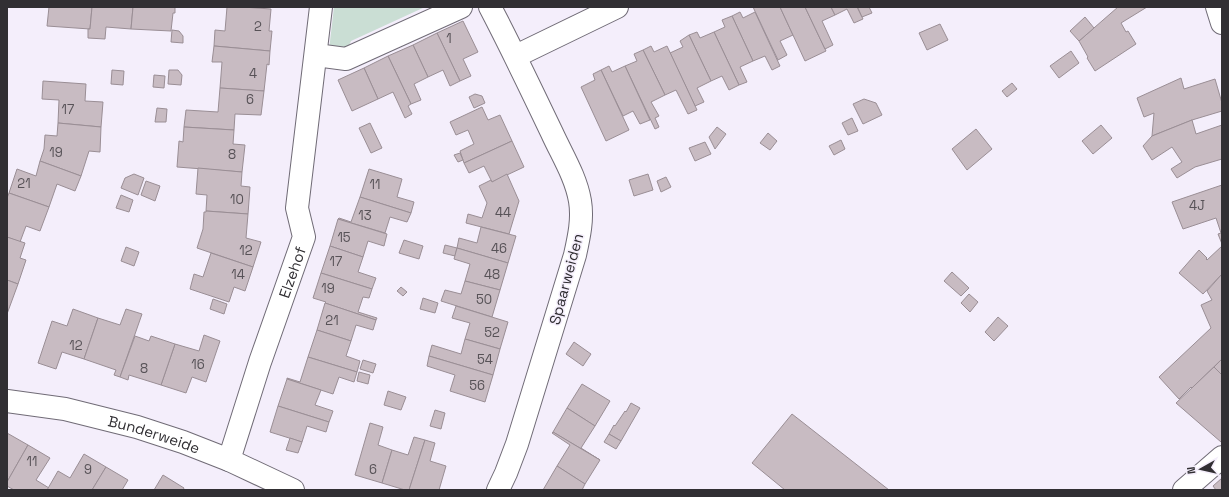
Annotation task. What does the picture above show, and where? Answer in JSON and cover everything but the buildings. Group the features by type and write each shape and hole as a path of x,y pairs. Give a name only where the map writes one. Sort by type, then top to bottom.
{"street":[{"name":"Elzehof","path":"229,460 260,362 304,237 297,208 321,7"},
{"path":"316,55 346,59 460,7"},
{"name":"Spaarweiden","path":"490,7 516,56 573,178 580,200 581,214 575,255 517,444 498,490"},
{"path":"516,56 617,7"},
{"path":"1217,7 1222,24"},
{"name":"Bunderweide","path":"7,401 65,409 137,427 229,460 293,490"},
{"path":"1184,490 1222,457"}],"green space":[{"path":"334,7 425,7 351,41 346,52 329,50"}]}
